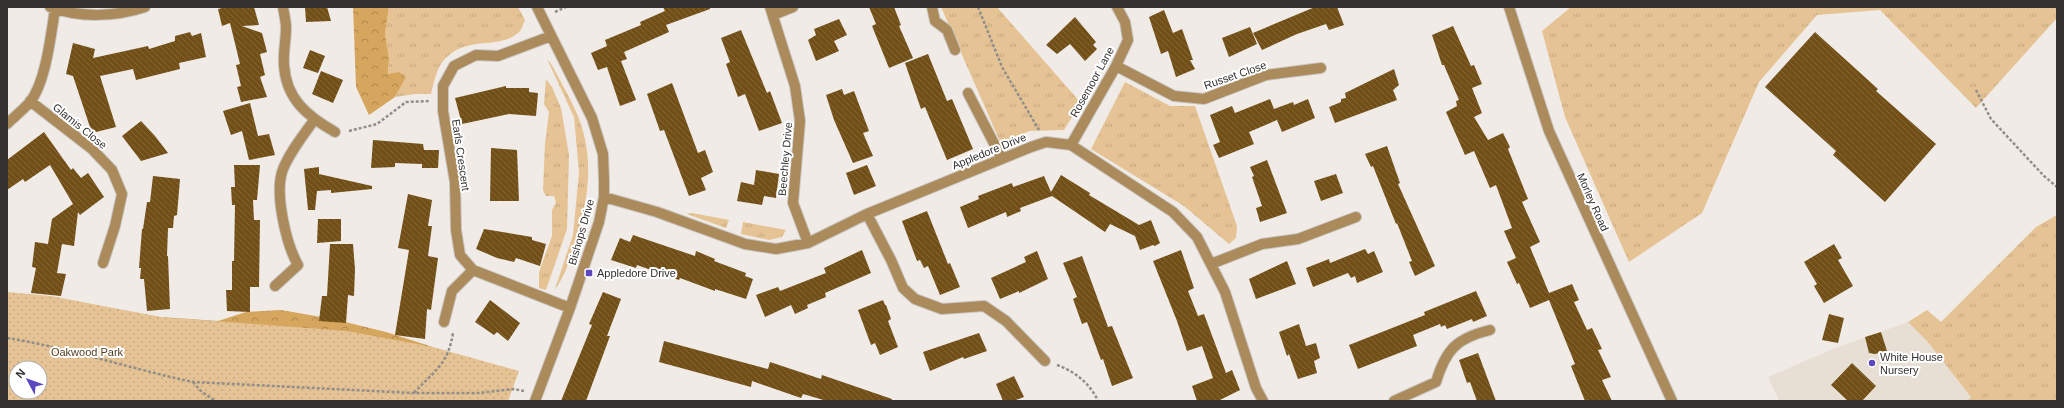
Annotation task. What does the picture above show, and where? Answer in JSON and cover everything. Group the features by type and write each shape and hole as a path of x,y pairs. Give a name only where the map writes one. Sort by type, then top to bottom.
{"street":[{"path":"7,124 30,102 42,73 53,8 75,14 94,15 120,13 145,7"},
{"path":"283,7 286,28 284,63 288,87 294,98 314,120 335,132"},
{"name":"Bishops Drive","path":"536,397 570,308 599,222 604,197 603,154 592,118 537,7"},
{"path":"771,11 793,7"},
{"path":"932,7 935,21 947,30 955,50"},
{"name":"Rosemoor Lane","path":"1071,145 1116,66 1128,40 1125,22 1118,7"},
{"name":"Morley Road","path":"1509,7 1548,127 1653,363 1672,401"},
{"name":"Beechley Drive","path":"771,11 795,86 800,121 793,203 808,243"},
{"name":"Earls Crescent","path":"551,36 498,56 476,55 454,66 443,86 443,101 455,182 456,230 460,255 473,270 570,308"},
{"name":"Russet Close","path":"1116,66 1174,96 1204,99 1266,76 1321,68"},
{"path":"968,93 1002,159"},
{"name":"Glamis Close","path":"30,102 92,149 112,170 122,194 115,226 102,263"},
{"path":"275,286 298,265 291,253 280,204 282,173 297,144 314,120"},
{"name":"Appledore Drive","path":"604,197 657,212 745,244 776,249 808,243 867,214 1046,142 1071,145 1173,212 1197,236 1225,292 1256,388 1263,401"},
{"path":"867,214 891,260 903,288 915,299 942,309 984,306 1006,321 1045,361"},
{"path":"1211,264 1262,244 1298,239 1356,218"},
{"path":"444,322 452,290 473,270"},
{"path":"1394,401 1436,382 1442,361 1451,348 1460,341 1490,330"}],"path":[{"path":"553,14 566,7"},
{"path":"978,7 980,16 1002,67 1046,142"},
{"path":"1976,90 1992,119 2044,176 2057,187"},
{"path":"335,132 347,131 377,124 406,102 443,101"},
{"path":"7,338 95,356 161,375 193,382 414,393 479,393 513,389 536,397"},
{"path":"1045,361 1071,370 1088,386 1098,401"},
{"path":"193,382 201,391 215,401"}],"shaded area":[{"name":"White House Nursery","path":"1908,322 1927,341 1971,397 1967,401 1779,401 1768,377 1833,349"}],"green space":[{"path":"353,7 389,7 385,34 389,58 388,74 399,72 406,77 395,97 369,115 356,87"},
{"path":"389,7 518,7 525,20 519,32 510,38 501,41 472,45 453,52 441,64 431,94 415,94 395,97 405,77 388,75 389,58 385,34"},
{"path":"941,7 997,7 1081,103 1064,130 1029,131 1002,146"},
{"path":"1571,7 2057,7 2057,18 1976,108 1880,10 1817,15 1759,82 1702,213 1629,262 1565,117 1542,31"},
{"path":"547,59 552,65 577,114 583,130 588,162 587,194 580,226 567,266 555,289 573,235 579,172 574,117"},
{"path":"546,79 552,87 561,108 569,155 567,229 546,290 539,288 539,272 552,236 552,210 556,203 554,196 546,196 543,190 545,143 549,112 544,104"},
{"path":"1125,82 1170,106 1195,106 1237,226 1236,238 1229,244 1184,206 1091,149"},
{"path":"692,213 729,220 726,228 687,214"},
{"path":"2057,215 2057,401 1967,401 1971,397 1927,341 1908,322 1927,310 1941,322 2036,227"},
{"path":"743,222 786,230 782,237 769,240 741,234"},
{"name":"Oakwood Park","path":"7,292 51,296 160,317 347,331 433,347 519,371 508,401 7,401"},
{"path":"118,309 160,317 218,321 246,312 281,310 333,319 386,332 433,347 435,362 257,338"}],"building":[{"path":"226,7 254,7 259,25 242,26 262,33 267,52 260,54 265,75 260,77 267,97 241,102 237,87 241,86 236,65 240,64 230,23 222,26 218,9"},
{"path":"305,7 327,7 331,21 306,22"},
{"path":"663,7 710,7 710,9 666,25 669,32 624,52 627,59 621,61 636,100 620,106 607,67 598,70 591,53 607,46 605,40 641,25 640,22 665,11"},
{"path":"869,7 894,7 901,25 899,26 913,58 889,68 872,26 876,24"},
{"path":"1315,7 1337,7 1344,25 1329,30 1326,24 1297,34 1262,50 1253,33"},
{"path":"1164,10 1173,33 1182,29 1193,60 1190,60 1195,69 1176,77 1168,51 1161,54 1149,17"},
{"path":"1075,17 1096,42 1093,45 1097,49 1085,61 1070,44 1057,54 1046,45"},
{"path":"839,19 847,35 834,41 839,51 816,61 808,40 816,35 814,29"},
{"path":"1453,26 1471,66 1474,65 1482,84 1472,88 1482,113 1474,117 1488,140 1503,133 1510,147 1508,149 1528,199 1522,202 1540,242 1530,247 1549,293 1572,284 1579,300 1574,302 1587,330 1592,328 1602,349 1598,350 1611,377 1602,380 1612,401 1585,401 1571,366 1575,364 1549,300 1530,308 1519,283 1517,284 1507,262 1516,258 1504,231 1512,228 1496,185 1490,188 1474,151 1465,155 1446,112 1457,106 1456,101 1459,100 1444,65 1442,65 1432,35"},
{"path":"1250,27 1257,44 1229,57 1222,38"},
{"path":"741,30 767,93 770,91 782,123 759,131 745,94 738,97 726,64 730,62 721,38"},
{"path":"190,32 192,36 201,33 206,57 179,63 180,69 136,80 133,69 100,76 116,127 92,133 73,76 66,74 73,43 95,49 93,58 148,46 149,49 175,41 175,36"},
{"path":"1815,32 1878,89 1876,91 1936,144 1885,202 1833,155 1836,151 1765,87"},
{"path":"310,50 325,56 318,73 303,68"},
{"path":"928,54 947,101 952,99 973,149 947,160 925,107 921,109 905,63"},
{"path":"1394,69 1399,85 1393,90 1397,100 1335,123 1329,107 1341,102 1341,99 1346,98 1345,93"},
{"path":"321,71 343,80 333,103 312,94"},
{"path":"672,83 698,153 705,150 713,172 701,178 706,190 689,196 664,130 660,131 647,94"},
{"path":"506,86 506,88 529,88 529,92 538,93 536,116 509,114 462,124 455,98"},
{"path":"842,89 844,95 854,91 869,131 863,133 873,156 853,163 834,120 826,95"},
{"path":"1270,99 1274,109 1293,102 1294,105 1308,99 1315,118 1282,132 1277,120 1249,132 1254,144 1219,158 1213,145 1220,142 1210,115 1232,106 1235,113"},
{"path":"250,103 258,136 269,134 275,155 249,160 242,131 231,135 223,111"},
{"path":"141,121 168,153 141,161 122,136"},
{"path":"44,132 71,170 73,168 81,178 88,173 104,197 80,215 78,212 74,246 62,244 57,273 66,274 61,296 31,293 36,268 32,267 35,242 48,244 52,219 73,204 50,165 25,182 23,179 7,190 7,160"},
{"path":"373,140 423,144 424,150 439,150 438,168 422,168 422,164 395,163 395,167 371,168"},
{"path":"1387,146 1400,183 1398,184 1435,266 1415,276 1409,262 1412,261 1397,223 1396,224 1373,166 1371,167 1365,154"},
{"path":"491,148 517,150 519,201 490,201"},
{"path":"1267,160 1287,213 1260,222 1256,208 1262,206 1250,167"},
{"path":"234,165 260,165 257,200 253,200 254,220 260,220 259,287 250,287 250,312 227,311 226,290 232,290 232,261 234,261 235,205 232,205 231,187 235,187"},
{"path":"867,165 876,186 854,195 846,173"},
{"path":"319,167 319,174 372,186 372,189 331,193 331,190 317,191 315,210 308,210 304,169"},
{"path":"756,170 779,174 776,198 764,196 762,205 737,201 741,182 754,185"},
{"path":"1336,174 1343,193 1321,201 1314,181"},
{"path":"1061,175 1090,193 1089,195 1139,225 1151,220 1160,243 1140,250 1135,236 1110,224 1105,232 1052,196 1020,208 1021,211 1007,217 1006,212 968,228 960,207 979,199 978,196 1012,183 1013,187 1044,176 1051,192"},
{"path":"153,176 180,179 177,215 174,216 173,228 168,228 167,256 170,309 147,311 144,279 140,279 141,268 139,268 142,229 147,202 150,202"},
{"path":"408,194 432,200 428,226 432,226 428,256 438,258 431,310 427,309 425,339 395,335 409,250 398,248"},
{"path":"927,211 948,264 950,263 960,287 940,295 928,266 924,268 920,260 917,261 902,221"},
{"path":"318,219 341,219 341,241 317,243"},
{"path":"484,229 532,237 532,240 546,244 540,266 516,258 514,262 497,258 476,249"},
{"path":"633,235 695,256 696,251 715,259 714,261 746,273 745,276 753,279 746,299 715,289 715,291 680,278 679,280 637,265 636,268 611,260 620,238 630,242"},
{"path":"330,244 353,244 355,269 354,296 348,295 346,323 319,321 322,296 327,296"},
{"path":"1834,244 1842,258 1838,260 1853,286 1824,303 1814,286 1817,284 1804,262"},
{"path":"1365,249 1368,254 1374,251 1383,272 1357,283 1355,276 1351,278 1348,273 1313,287 1306,268 1329,259 1330,263"},
{"path":"862,250 871,273 825,293 826,297 807,305 808,308 795,314 791,305 765,317 756,295 778,287 780,291 826,273 824,268"},
{"path":"1181,250 1194,288 1188,291 1198,316 1204,314 1226,373 1232,370 1240,390 1218,401 1197,401 1192,386 1213,378 1202,346 1187,351 1177,321 1153,261"},
{"path":"1037,251 1048,279 1019,293 1019,291 1000,299 991,278 1026,262 1024,257"},
{"path":"1082,256 1108,327 1112,326 1133,378 1112,386 1103,359 1101,360 1087,322 1082,324 1073,299 1077,297 1063,263"},
{"path":"1287,261 1296,284 1256,299 1249,279"},
{"path":"1476,291 1487,316 1473,322 1472,319 1447,329 1445,325 1441,327 1440,324 1413,335 1417,346 1358,369 1349,345 1425,315 1424,312"},
{"path":"603,292 621,299 607,336 610,336 586,401 561,401 592,325 589,324"},
{"path":"490,300 520,323 508,341 497,332 494,335 475,322"},
{"path":"883,300 891,319 888,321 898,347 880,355 875,343 871,345 858,310"},
{"path":"1829,314 1844,318 1838,343 1822,340"},
{"path":"1299,324 1306,346 1316,343 1320,358 1314,361 1317,373 1298,379 1289,354 1287,356 1279,332"},
{"path":"1881,332 1887,351 1875,354 1869,353 1865,337"},
{"path":"979,333 987,351 964,359 963,357 930,371 923,352"},
{"path":"664,341 768,369 770,362 821,379 822,375 892,399 892,401 827,401 803,394 801,398 752,381 751,387 659,362"},
{"path":"1478,353 1496,401 1477,401 1470,382 1467,383 1459,360"},
{"path":"1852,363 1876,386 1862,401 1848,401 1831,385"},
{"path":"1014,376 1024,397 1013,401 1003,401 996,384"}],"place":[{"name":"Appledore Drive","path":"589,273"},
{"name":"White House Nursery","path":"1872,363"}]}
